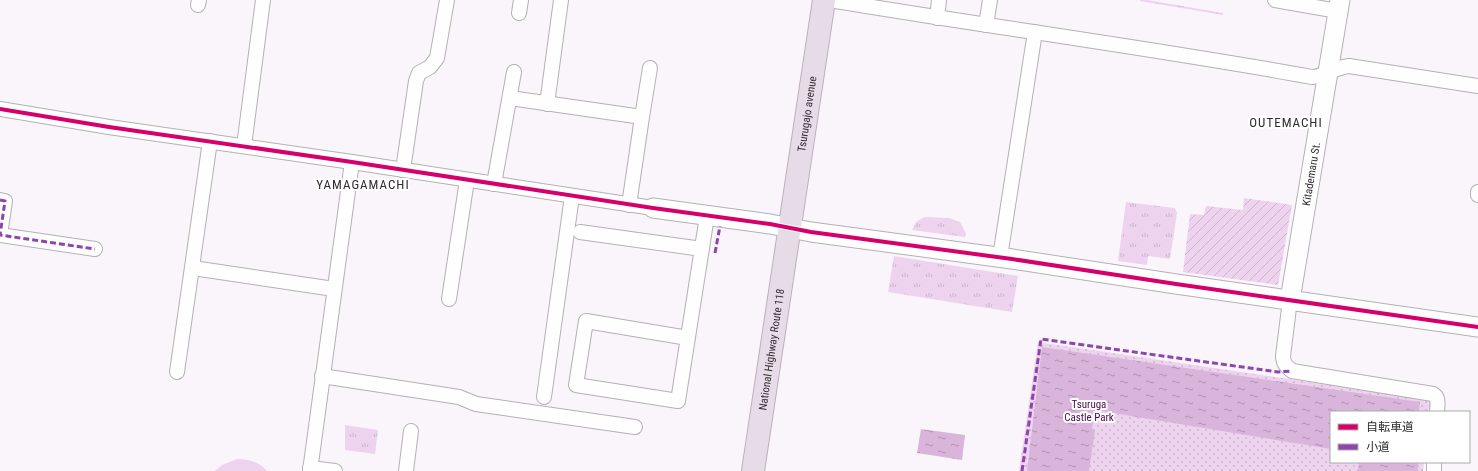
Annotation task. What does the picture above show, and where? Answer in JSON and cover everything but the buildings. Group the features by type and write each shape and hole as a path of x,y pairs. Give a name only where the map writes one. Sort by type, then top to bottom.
{"highway":[{"name":"Tsurugajo avenue","path":"789,227 824,0"},
{"name":"National Highway Route 118","path":"753,471 789,227"}],"street":[{"path":"244,146 263,0"},
{"path":"403,170 416,81 420,73 430,67 437,58 446,0"},
{"path":"547,104 561,0"},
{"path":"830,0 937,18 1218,60 1312,77 1320,76 1342,67 1350,66 1478,86"},
{"path":"937,18 940,0"},
{"path":"986,25 990,0"},
{"path":"1275,0 1339,6"},
{"name":"Kitademaru St.","path":"1290,300 1339,6"},
{"path":"1000,258 1034,32"},
{"path":"629,205 650,68"},
{"path":"494,184 514,72"},
{"path":"510,98 642,117"},
{"path":"0,109 109,127 352,162 629,205 789,227 811,232 1478,327"},
{"path":"177,372 210,142"},
{"path":"335,471 310,470 352,162"},
{"path":"449,299 467,180"},
{"path":"544,397 572,196"},
{"path":"0,200 5,201 0,235 95,249"},
{"path":"688,338 586,321 576,385 678,401 688,338 702,249 707,216"},
{"path":"580,232 702,249"},
{"path":"193,268 334,289"},
{"path":"1290,300 1283,359 1286,366 1292,371 1433,394 1438,400 1437,411"},
{"path":"322,376 459,397 476,404 636,427"},
{"path":"406,471 411,431"}],"green space":[{"path":"1140,1 1223,13 1223,15"},
{"path":"1244,198 1292,205 1278,285 1183,272 1190,214 1204,215 1206,206 1243,210"},
{"path":"1126,202 1175,208 1177,213 1170,259 1148,256 1147,265 1118,261"},
{"path":"925,217 949,218 960,222 966,234 965,237 912,230 917,221"},
{"path":"894,256 1018,276 1012,312 888,292"},
{"name":"Tsuruga Castle Park","path":"1038,342 1431,400 1429,411 1330,411 1330,463 1424,463 1423,471 1019,471"},
{"path":"345,425 378,430 375,454 345,450"},
{"path":"237,459 254,462 261,465 267,471 215,471 222,465"}],"water":[{"name":"Tsuruga Castle Park","path":"1042,347 1420,402 1419,411 1330,411 1330,449 1095,410 1092,429 1095,430 1089,471 1027,471"},
{"path":"921,429 965,435 962,460 917,453"},
{"path":"1359,463 1418,463 1418,471 1358,471"}],"marked path":[{"path":"0,200 5,201 0,235 95,249"},
{"path":"715,253 720,226"},
{"path":"1022,471 1041,339 1278,372 1292,371"}],"cycle path":[{"path":"0,109 109,127 770,224 811,232 1012,259 1478,327"}],"district":[{"name":"OUTEMACHI","path":"1286,122"},
{"name":"YAMAGAMACHI","path":"363,184"}]}
